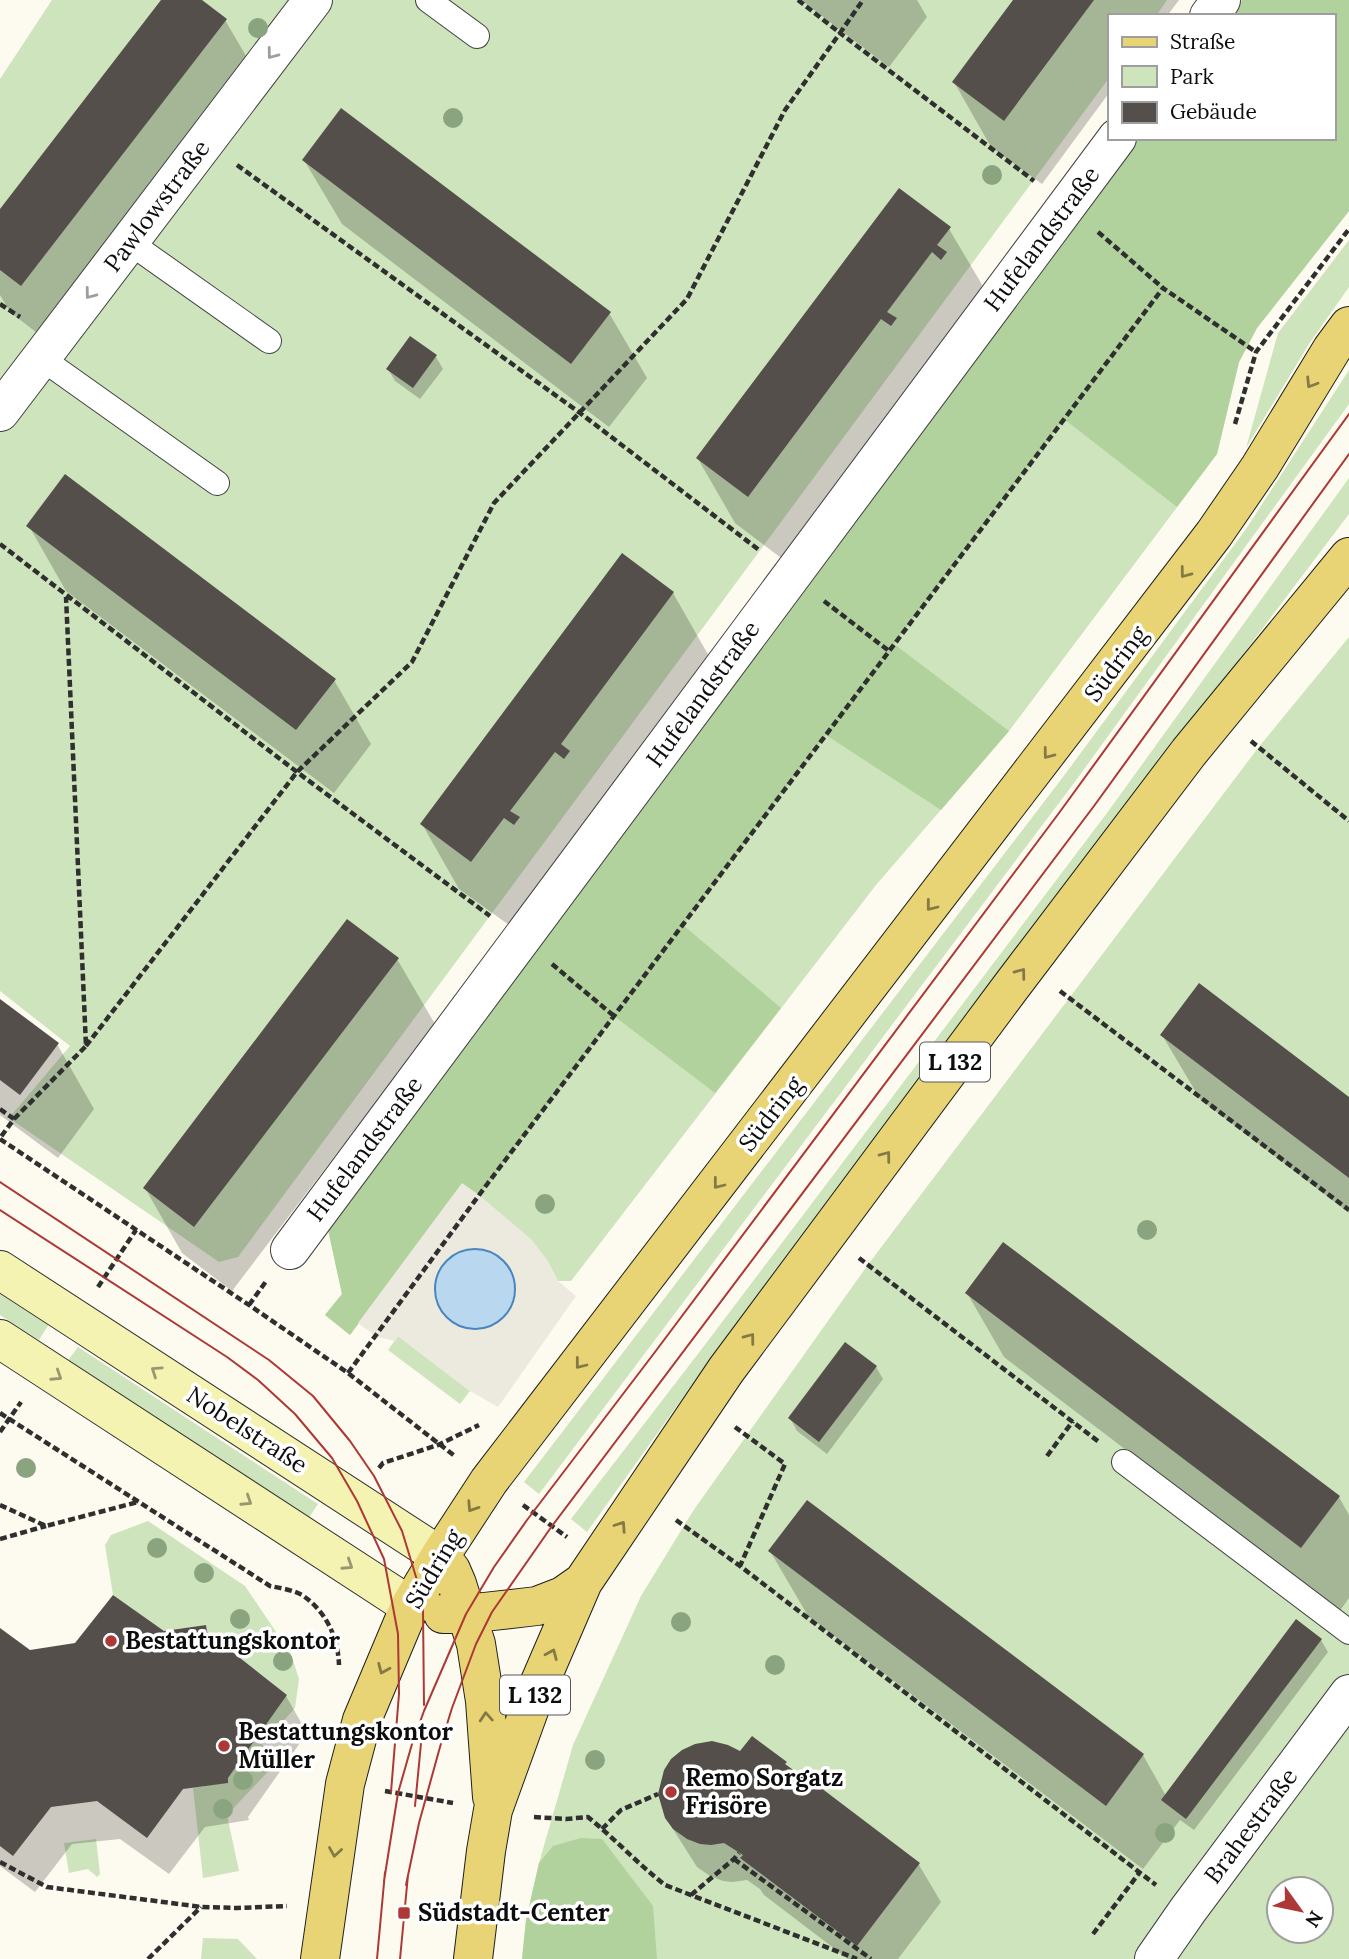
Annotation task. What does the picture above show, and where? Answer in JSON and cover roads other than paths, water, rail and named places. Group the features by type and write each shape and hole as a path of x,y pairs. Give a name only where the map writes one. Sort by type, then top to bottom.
{"main road":[{"name":"Südring","path":"320,1959 345,1784 362,1720 410,1606 440,1556 489,1481 1214,534 1260,467 1349,326"},
{"name":"L 132","path":"511,1813 536,1691 591,1571 726,1370 1010,988 1189,752 1349,557"},
{"name":"Nobelstraße","path":"0,1269 440,1556 451,1570 457,1584 476,1644 485,1701 511,1813"},
{"name":"L 132","path":"0,1339 410,1606 444,1614 466,1614 537,1606 563,1596 591,1571"},
{"path":"473,1959 486,1851 511,1813"}],"street":[{"name":"Pawlowstraße","path":"0,412 313,0"},
{"name":"Hufelandstraße","path":"290,1250 1116,140"},
{"name":"Brahestraße","path":"1154,1959 1349,1694"}],"lane":[{"path":"428,0 477,36"},
{"path":"129,242 269,341"},
{"path":"41,358 217,483"},
{"path":"1124,1462 1349,1632"}],"water":[{"path":"475,1249 490,1252 503,1261 512,1274 515,1289 512,1304 503,1317 490,1326 475,1329 460,1326 447,1317 438,1304 435,1289 438,1274 447,1261 460,1252"}],"tram line":[{"path":"384,1881 398,1793 412,1744 466,1614 494,1567 1059,813 1349,414"},
{"path":"406,1885 419,1823 452,1708 476,1644 492,1612 552,1526 1094,806 1349,454"},
{"path":"0,1182 269,1360 313,1396 350,1441 374,1476 402,1531 420,1590 423,1611 424,1705"},
{"path":"0,1210 227,1357 258,1380 295,1414 332,1458 357,1501 384,1559 398,1634 399,1694 391,1792"},
{"path":"415,1806 422,1733"},
{"path":"377,1959 385,1872"},
{"path":"400,1959 408,1875"}],"place":[{"name":"Bestattungskontor","path":"111,1641"},
{"name":"Bestattungskontor Müller","path":"224,1746"},
{"name":"Remo Sorgatz Frisöre","path":"671,1792"},
{"name":"Südstadt-Center","path":"404,1913"}]}
